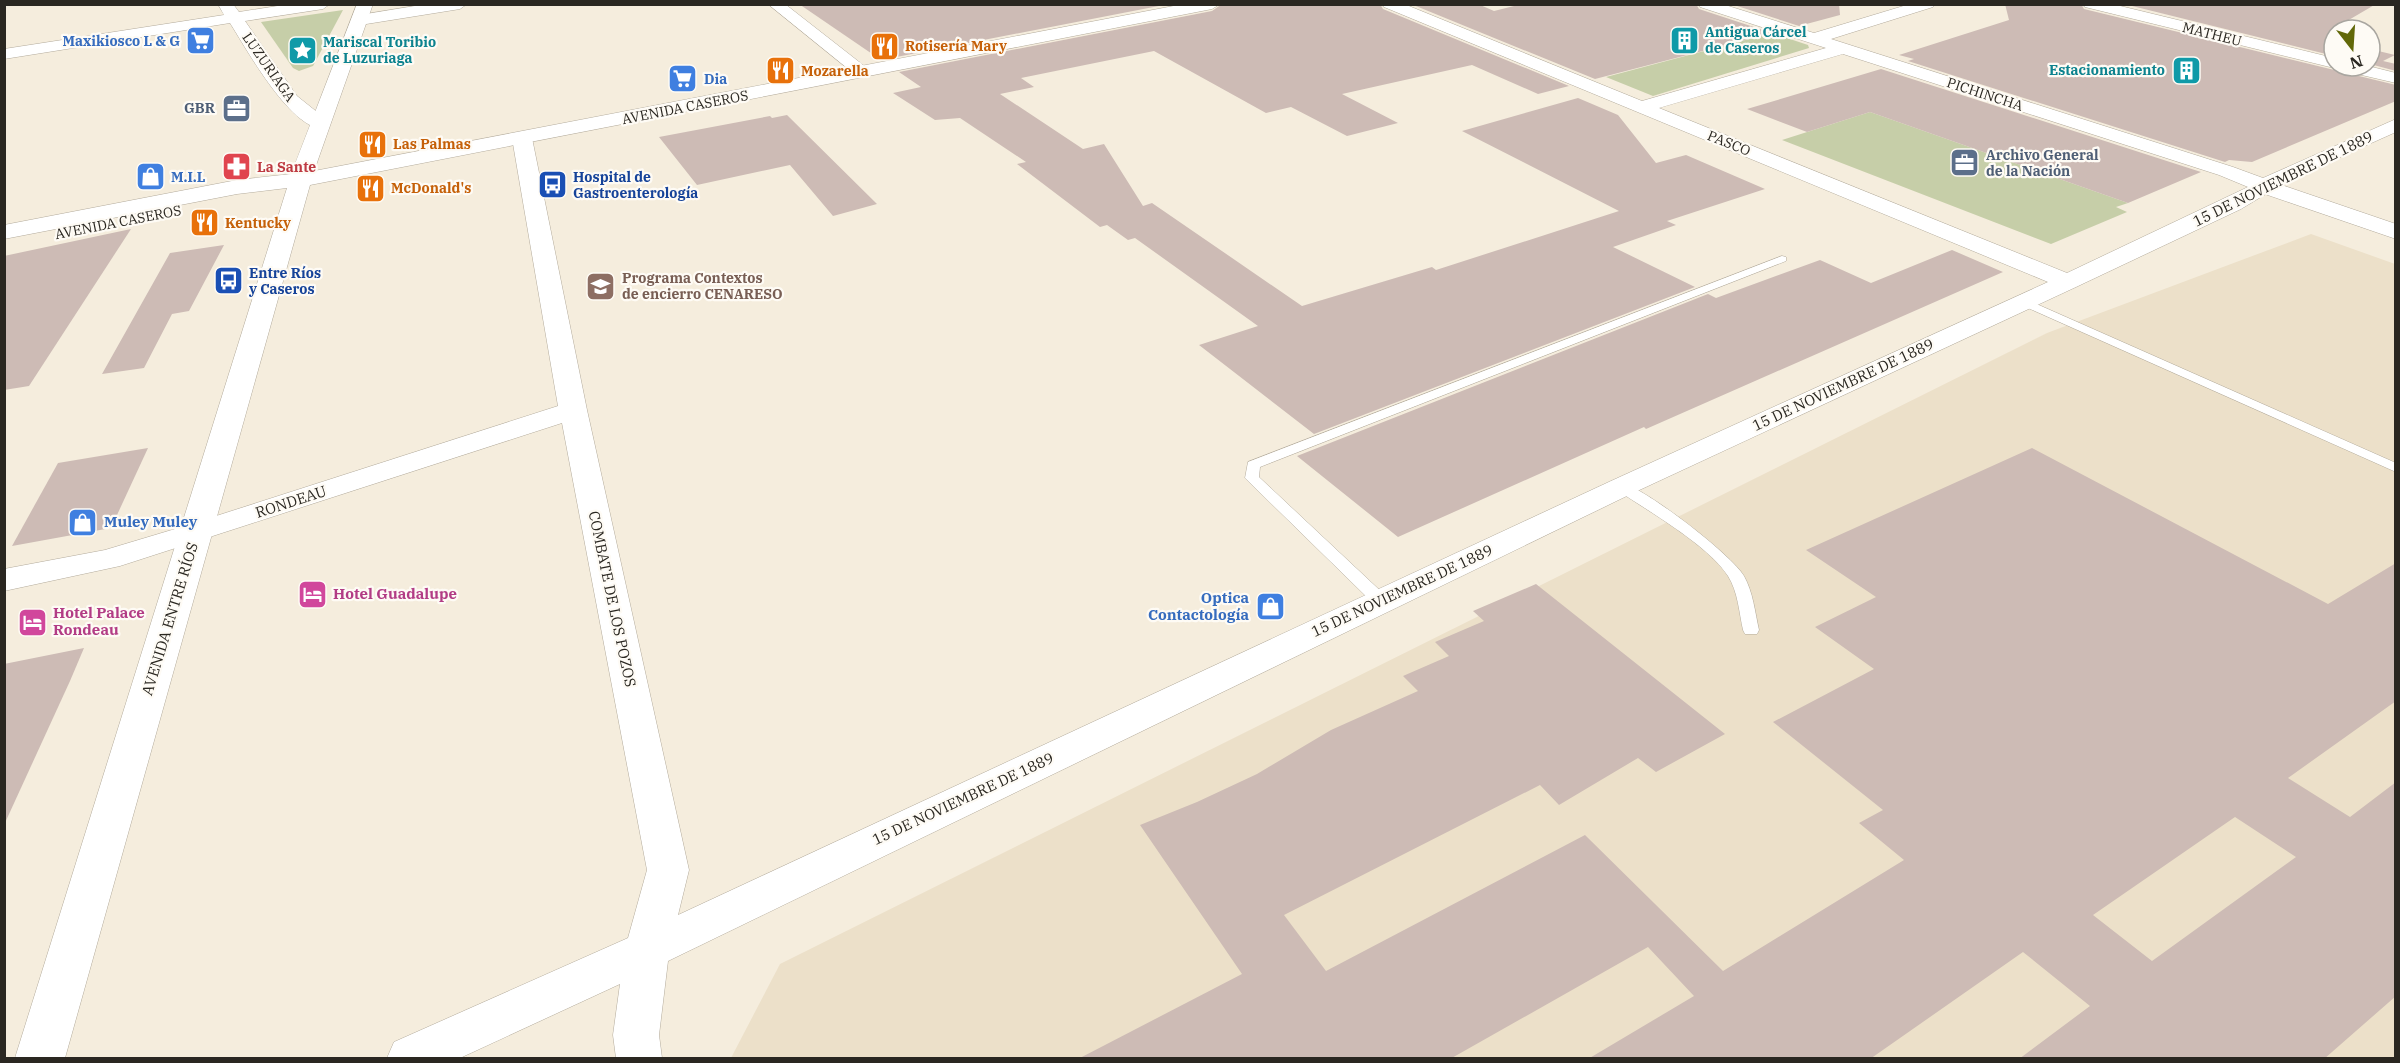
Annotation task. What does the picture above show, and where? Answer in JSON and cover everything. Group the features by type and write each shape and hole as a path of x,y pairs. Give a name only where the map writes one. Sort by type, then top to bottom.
{"main road":[{"name":"AVENIDA CASEROS","path":"4,232 237,188 300,180 1212,4"},
{"name":"AVENIDA ENTRE RÍOS","path":"40,1059 300,180 363,12"},
{"name":"AVENIDA CASEROS","path":"4,243 230,201 300,180"},
{"path":"2264,186 2396,232"}],"street":[{"path":"4,54 230,11 323,4"},
{"path":"363,12 460,4"},
{"path":"775,4 862,72"},
{"name":"PASCO","path":"1389,4 2068,282"},
{"name":"PICHINCHA","path":"1705,4 2226,171 2264,186"},
{"path":"1813,39 1928,4"},
{"name":"MATHEU","path":"2090,4 2322,60"},
{"name":"LUZURIAGA","path":"230,11 290,100 320,124"},
{"path":"1641,107 1842,49"},
{"name":"15 DE NOVIEMBRE DE 1889","path":"411,1059 647,950 1622,487 2068,282 2233,204 2264,186 2396,125"},
{"name":"COMBATE DE LOS POZOS","path":"522,138 573,410 668,870 647,950 636,1035 639,1059"},
{"name":"RONDEAU","path":"4,580 110,559 573,410"}],"lane":[{"path":"1381,601 1252,478 1253,465 1782,259"},
{"path":"2024,302 2396,468"},
{"path":"1622,487 1716,553 1735,574 1744,595 1750,630"}],"shaded area":[{"path":"2311,234 2395,264 2395,1058 731,1058 780,964 2047,333"}],"green space":[{"path":"343,10 313,66 299,71 293,68 261,22"},
{"path":"1772,33 1808,45 1809,48 1653,96 1606,77"},
{"path":"1870,112 2128,203 2116,207 2127,212 2051,244 1782,140"}],"building":[{"path":"799,4 1169,4 881,60"},
{"path":"1222,4 1380,4 1383,9 1569,86 1538,94 1472,65 1342,94 1398,123 1347,136 1291,107 1266,113 1154,51 1021,78 1034,87 1000,94 1083,149 1104,144 1143,206 1152,203 1302,306 1432,267 1436,270 1619,211 1462,131 1578,98 1618,115 1656,163 1686,155 1765,189 1667,221 1676,225 1613,247 1695,287 1314,434 1199,345 1258,326 1135,238 1128,240 1107,225 1100,227 1017,164 1026,162 960,118 935,120 893,93 921,87 899,72 1212,11"},
{"name":"Antigua Cárcel de Caseros","path":"1411,4 1478,4 1494,11 1522,4 1696,4 1699,9 1772,33 1595,79"},
{"path":"1731,4 1839,4 1840,15 1799,26"},
{"path":"2005,4 2081,4 2084,9 2322,67 2322,78 2367,78 2396,85 2396,101 2252,162 2229,160 2225,162 1908,61 1914,59 1899,55 2009,20"},
{"path":"2124,4 2376,4 2352,18 2322,18 2322,53"},
{"path":"2382,52 2395,55 2383,61 2396,64 2396,71 2382,67"},
{"path":"1881,69 2201,172 2128,203 1870,112 1807,132 1747,109"},
{"path":"787,115 877,204 833,216 790,165 697,185 659,137 770,116 772,118"},
{"path":"131,229 29,386 4,390 4,256"},
{"path":"224,245 189,311 172,314 144,368 102,374 170,253"},
{"path":"1952,250 2003,272 1646,429 1644,427 1398,537 1297,456 1708,294 1716,298 1820,260 1871,283"},
{"path":"148,448 111,528 12,546 58,463"},
{"path":"2032,448 2328,604 2396,563 2396,701 2288,778 2350,817 2396,782 2396,996 2324,1059 2019,1059 2090,1006 2023,952 1870,1059 1588,1059 1694,996 1648,947 1450,1059 1078,1059 1242,974 1140,825 1257,774 1331,730 1418,691 1403,676 1449,656 1435,642 1484,621 1473,611 1536,584 1725,734 1656,772 1638,758 1559,805 1540,785 1284,915 1326,971 1585,835 1723,971 1904,860 1859,823 1883,810 1773,722 1874,669 1815,627 1876,597 1806,550","holes":["2235,817 2296,857 2152,961 2093,915"]},
{"path":"84,648 70,681 4,825 4,664"}],"place":[{"name":"Antigua Cárcel de Caseros","path":"1684,40"},
{"name":"Maxikiosco L & G","path":"201,41"},
{"name":"Rotisería Mary","path":"884,46"},
{"name":"Mariscal Toribio de Luzuriaga","path":"302,50"},
{"name":"Estacionamiento","path":"2186,70"},
{"name":"Mozarella","path":"780,71"},
{"name":"Dia","path":"683,79"},
{"name":"GBR","path":"236,108"},
{"name":"Las Palmas","path":"372,144"},
{"name":"Archivo General de la Nación","path":"1965,163"},
{"name":"La Sante","path":"236,167"},
{"name":"M.I.L","path":"150,177"},
{"name":"Hospital de Gastroenterología","path":"552,185"},
{"name":"McDonald's","path":"370,188"},
{"name":"Kentucky","path":"204,223"},
{"name":"Entre Ríos y Caseros","path":"228,281"},
{"name":"Programa Contextos de encierro CENARESO","path":"601,286"},
{"name":"Muley Muley","path":"83,522"},
{"name":"Hotel Guadalupe","path":"312,594"},
{"name":"Optica Contactología","path":"1270,607"},
{"name":"Hotel Palace Rondeau","path":"32,622"}]}
